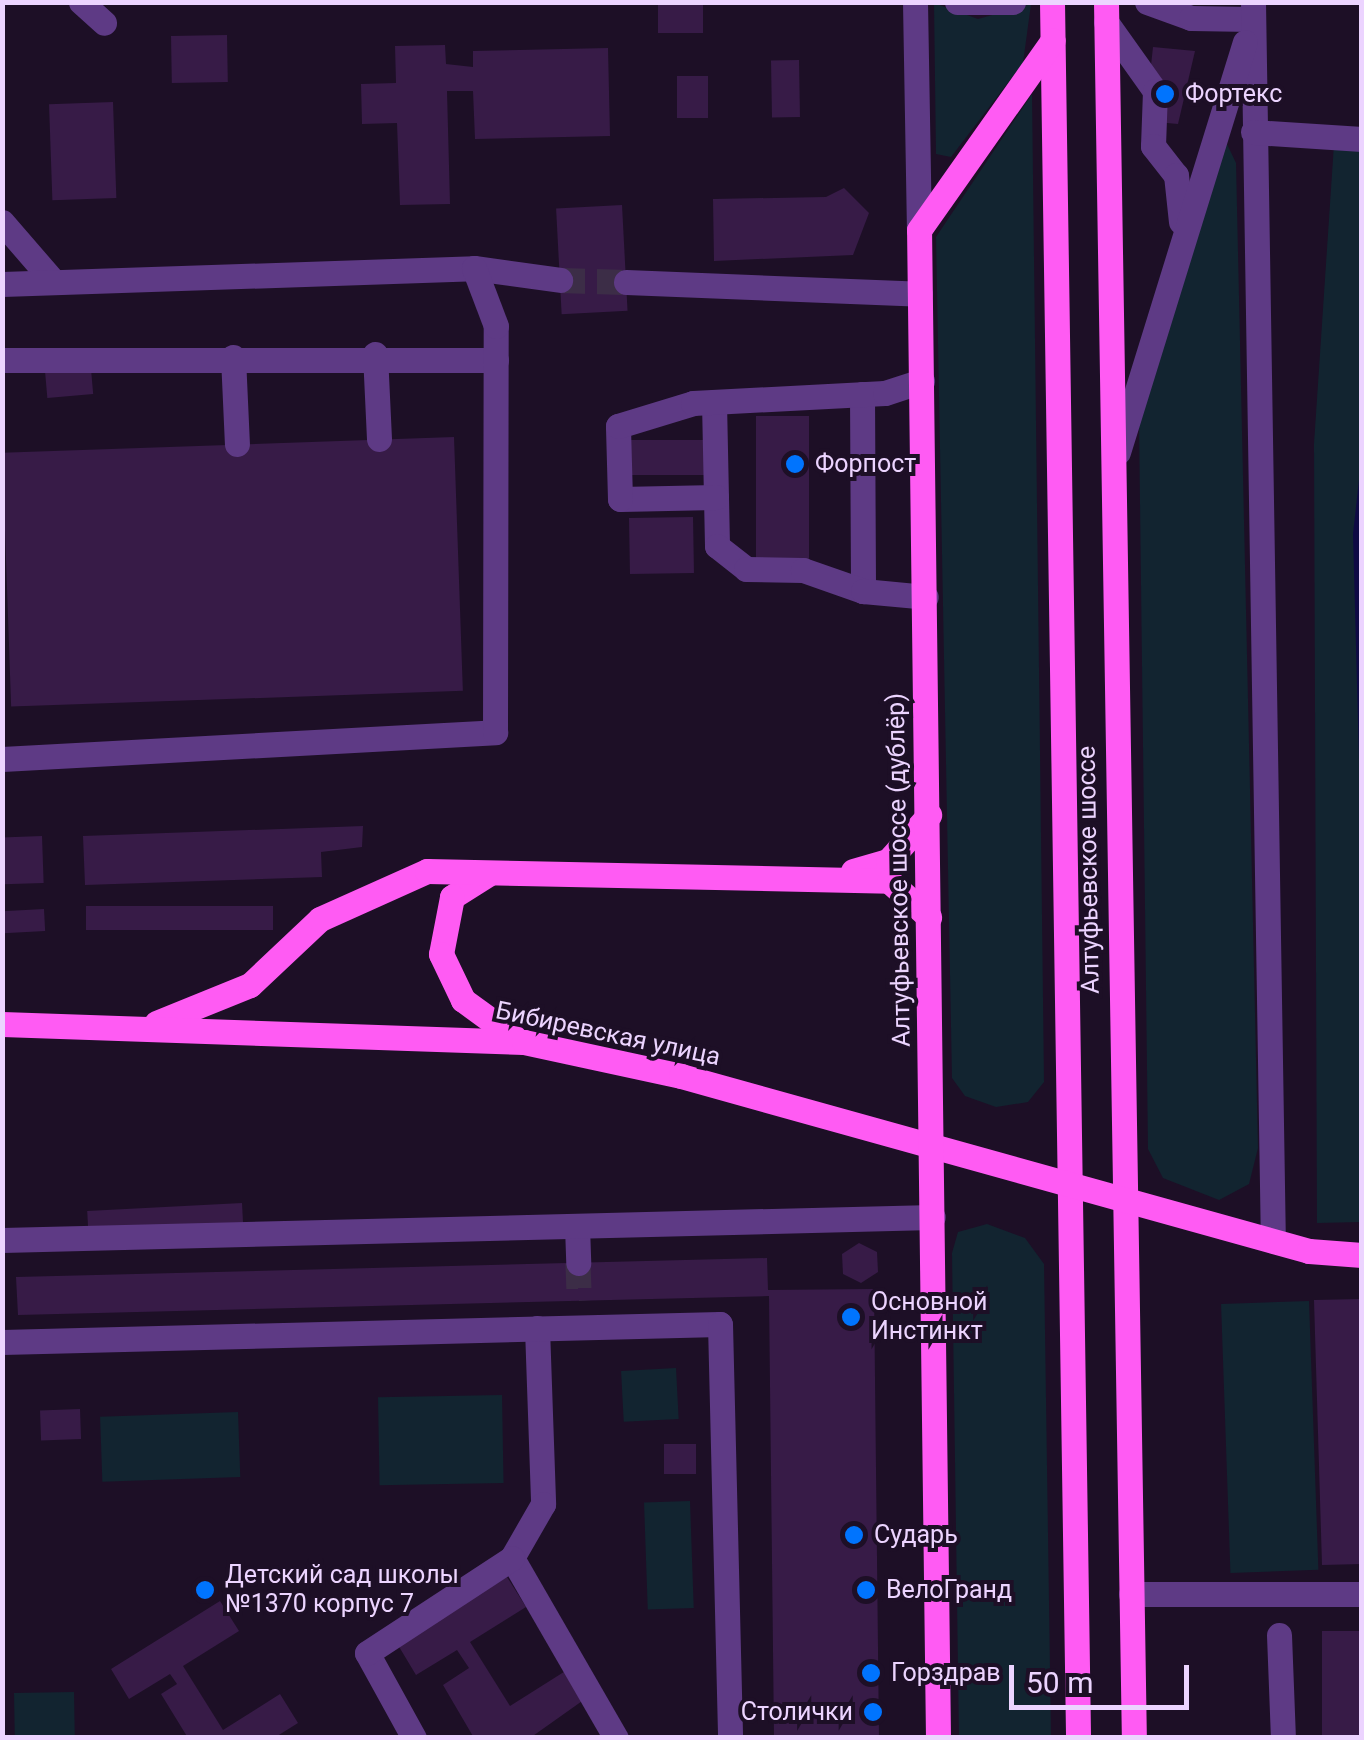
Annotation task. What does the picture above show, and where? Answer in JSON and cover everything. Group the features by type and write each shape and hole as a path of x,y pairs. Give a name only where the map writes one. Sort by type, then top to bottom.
{"main road":[{"name":"Алтуфьевское шоссе","path":"1052,2 1078,1738"},
{"name":"Алтуфьевское шоссе","path":"1106,12 1134,1738"},
{"path":"919,230 1052,40"},
{"name":"Алтуфьевское шоссе (дублёр)","path":"919,230 930,815 938,1738"},
{"path":"836,876 888,861 930,815"},
{"path":"499,868 452,897 441,954 463,1000 524,1042"},
{"path":"147,1026 250,985 320,919 372,890 427,871 499,868 836,876 889,881 929,917"},
{"name":"Бибиревская улица","path":"2,1024 524,1042 1272,1240 1362,1254"}],"street":[{"path":"80,2 104,23"},
{"name":"Алтуфьевское шоссе (дублёр)","path":"915,2 919,230"},
{"path":"956,2 1013,2"},
{"path":"1147,2 1191,18 1252,11"},
{"path":"1113,487 1252,11"},
{"path":"1252,11 1272,1240"},
{"path":"1106,12 1155,91 1154,146 1180,187 1180,247"},
{"path":"1221,117 1253,128 1362,139"},
{"path":"2,222 54,282"},
{"path":"2,759 496,732 496,326 474,268"},
{"path":"2,284 474,268 560,280"},
{"path":"626,282 920,294"},
{"path":"2,360 375,354 496,360"},
{"path":"375,354 379,439"},
{"path":"233,357 236,444"},
{"path":"716,497 620,498 618,426 714,402 862,394 922,381"},
{"path":"862,394 863,591"},
{"path":"714,402 717,546 746,569 804,570 863,591 926,596"},
{"path":"2,1240 933,1216"},
{"path":"577,1226 578,1263"},
{"path":"579,1300 580,1327"},
{"path":"2,1342 720,1324 730,1738"},
{"path":"414,1738 368,1653 512,1558 543,1504 537,1328"},
{"path":"512,1558 616,1738"},
{"path":"1131,1594 1362,1594"},
{"path":"1279,1635 1283,1738"}],"shaded area":[{"path":"934,3 978,19 1031,4 1023,63 951,157 936,154"},
{"path":"1032,94 1044,1082 1028,1102 996,1107 965,1096 952,1078 936,237"},
{"path":"1226,142 1236,163 1258,1148 1249,1184 1219,1200 1163,1178 1148,1149 1139,421"},
{"path":"1334,144 1362,148 1361,1222 1317,1223 1314,444"},
{"path":"1361,462 1361,834 1353,534"},
{"path":"987,1224 1025,1238 1044,1264 1051,1737 959,1737 952,1253 958,1232"},
{"path":"1309,1301 1318,1570 1230,1573 1221,1304"},
{"path":"676,1368 679,1419 624,1422 621,1371"},
{"path":"502,1395 504,1483 380,1485 378,1397"},
{"path":"238,1412 240,1477 102,1482 100,1417"},
{"path":"690,1501 694,1608 648,1610 644,1503"},
{"path":"74,1692 75,1737 15,1738 14,1693"}],"building":[{"path":"658,2 703,2 703,33 658,33"},
{"path":"227,35 228,82 172,83 171,36"},
{"path":"445,45 446,64 473,67 473,51 608,48 610,136 475,139 473,91 447,91 450,204 400,205 397,123 362,124 361,84 396,83 395,46"},
{"name":"Фортекс","path":"1153,47 1195,51 1178,124 1145,121"},
{"path":"771,60 799,60 800,117 772,117"},
{"path":"677,76 708,76 708,118 677,118"},
{"path":"113,102 116,198 52,200 49,104"},
{"path":"844,188 869,213 853,255 714,261 713,199 826,197"},
{"path":"622,205 628,311 562,314 556,208"},
{"path":"91,369 93,394 47,398 45,373"},
{"path":"756,416 809,416 809,561 756,561"},
{"path":"454,437 463,691 11,707 2,453"},
{"path":"628,440 707,440 707,475 628,475"},
{"path":"693,517 694,573 630,574 629,518"},
{"path":"363,826 362,847 321,852 322,877 85,885 83,836"},
{"path":"42,836 44,883 4,884 2,837"},
{"path":"86,906 273,906 273,930 86,930"},
{"path":"44,909 45,931 3,933 2,911"},
{"path":"242,1203 243,1224 88,1232 87,1211"},
{"path":"859,1243 877,1252 878,1272 861,1283 843,1274 842,1254"},
{"path":"767,1258 768,1290 874,1289 879,1738 774,1738 769,1296 18,1315 16,1277"},
{"path":"1362,1299 1362,1564 1322,1565 1314,1300"},
{"path":"80,1409 81,1439 41,1440 40,1410"},
{"path":"664,1444 696,1444 696,1474 664,1474"},
{"path":"507,1577 526,1607 470,1642 510,1706 567,1670 585,1699 530,1738 474,1738 443,1685 469,1668 457,1650 416,1675 398,1645"},
{"path":"220,1601 239,1631 183,1666 223,1730 280,1694 298,1723 274,1738 188,1738 161,1694 177,1684 170,1674 129,1699 111,1669"},
{"path":"1322,1631 1362,1631 1362,1738 1322,1738"}],"tunnel":[{"path":"560,280 626,282"},
{"path":"578,1263 579,1300"}],"place":[{"name":"Фортекс","path":"1165,94"},
{"name":"Форпост","path":"795,464"},
{"name":"Основной Инстинкт","path":"851,1317"},
{"name":"Сударь","path":"854,1535"},
{"name":"Детский сад школы №1370 корпус 7","path":"205,1590"},
{"name":"ВелоГранд","path":"866,1590"},
{"name":"Горздрав","path":"871,1673"},
{"name":"Столички","path":"873,1712"}]}
